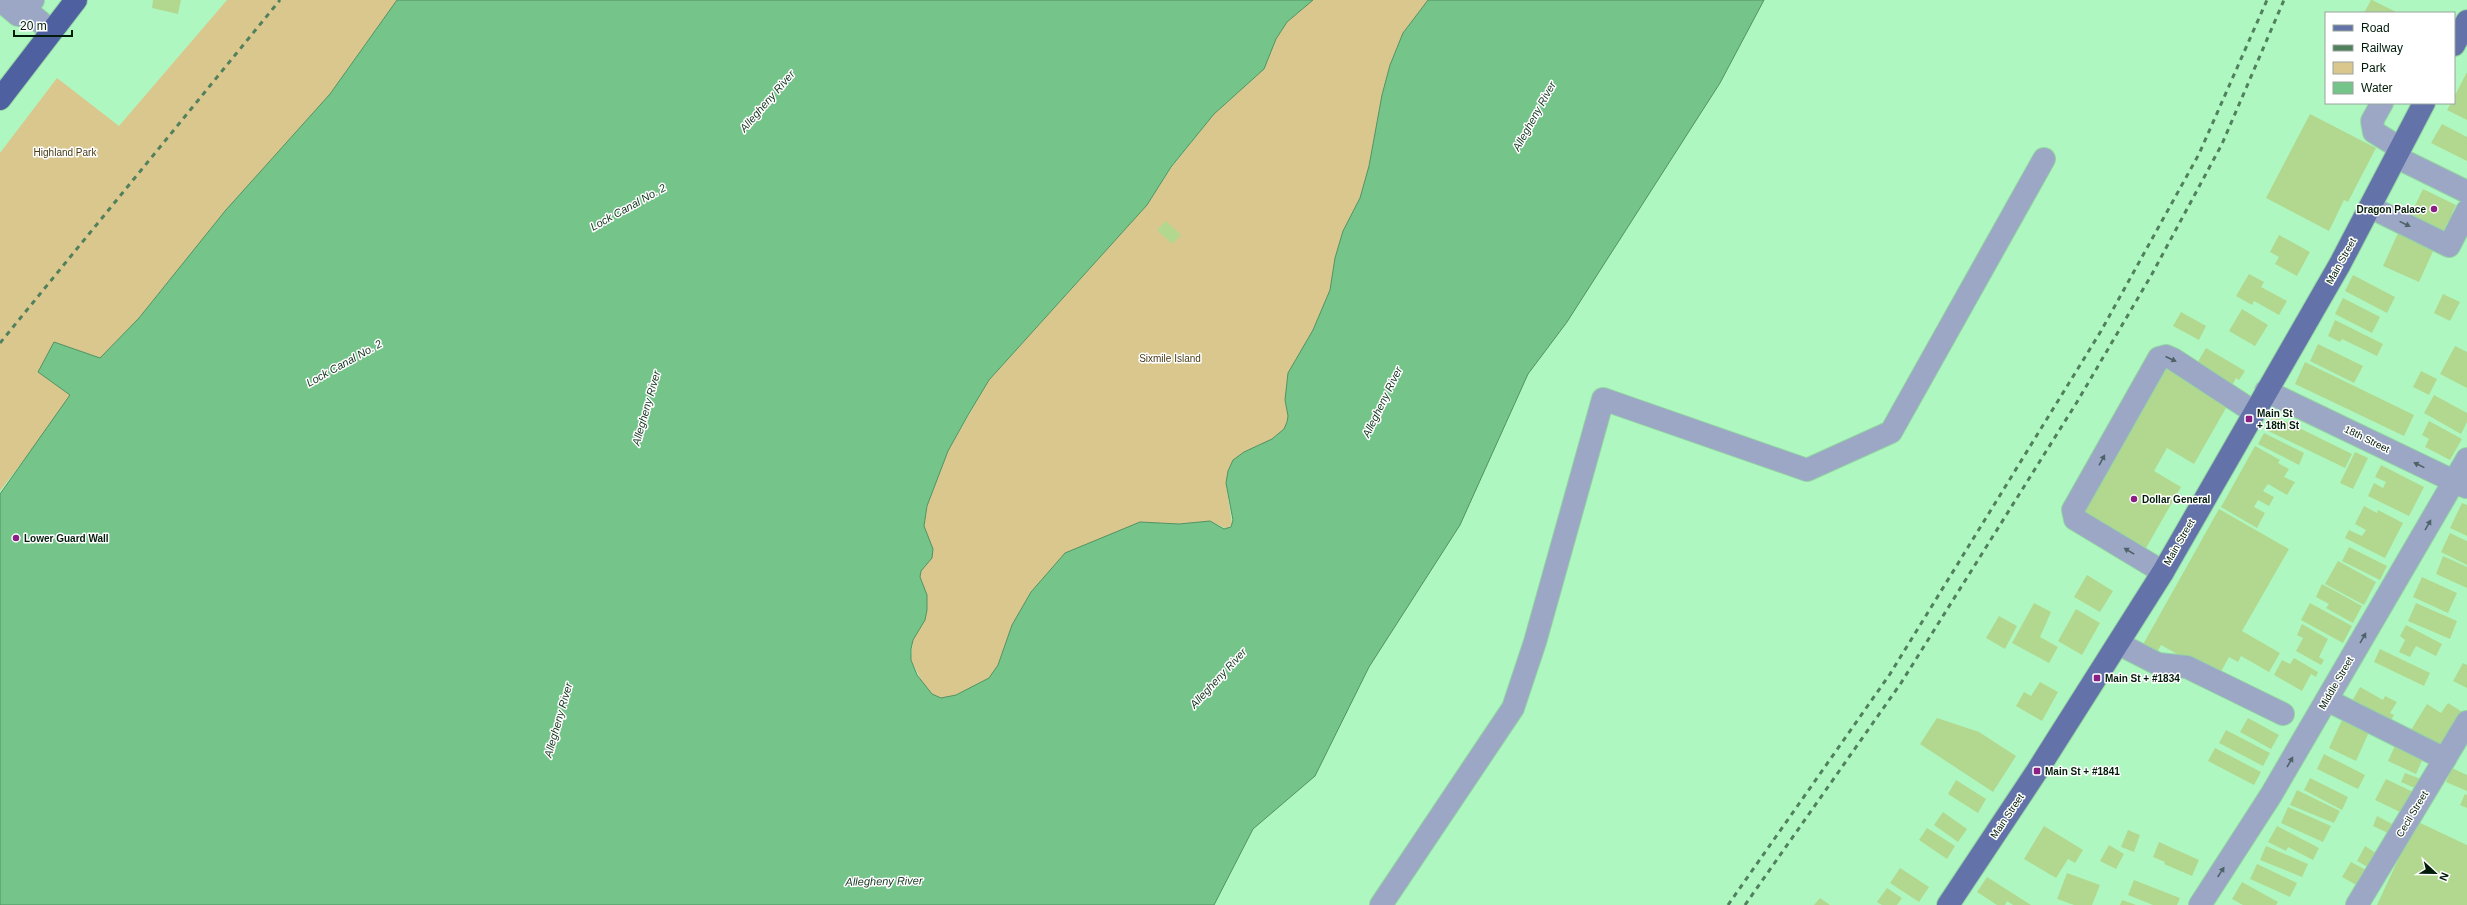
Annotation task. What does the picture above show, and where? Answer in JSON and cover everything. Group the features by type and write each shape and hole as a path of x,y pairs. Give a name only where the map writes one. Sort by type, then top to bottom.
{"highway":[{"path":"0,99 76,0"}],"main road":[{"path":"2455,43 2467,21"},
{"name":"Main Street","path":"1948,905 2119,644 2163,572 2340,264 2423,104"}],"street":[{"path":"0,0 18,15 29,4 51,31"},
{"path":"2381,104 2372,121 2374,132 2398,152 2467,192"},
{"path":"1380,905 1513,708 1535,642 1603,399 1807,470 1891,432 2044,159"},
{"path":"2370,207 2449,246 2467,211"},
{"path":"2163,572 2075,519 2073,510 2158,358 2166,356 2173,359 2254,412"},
{"name":"18th Street","path":"2266,391 2460,485"},
{"name":"Middle Street","path":"2200,905 2271,795 2326,700 2460,485 2467,459"},
{"path":"2119,644 2158,664 2187,667 2283,714"},
{"path":"2326,700 2445,759"},
{"name":"Cecil Street","path":"2357,905 2467,722"}],"green space":[{"name":"Highland Park","path":"227,0 397,0 330,94 225,211 139,318 100,358 54,343 70,395 55,419 0,491 0,153 57,78 119,126"},
{"name":"Sixmile Island","path":"1313,0 1428,0 1403,33 1390,65 1382,95 1369,166 1360,198 1343,231 1335,258 1330,290 1285,400 1288,416 1285,429 1272,439 1244,452 1226,483 1232,524 1227,529 1210,521 1179,524 1140,522 1065,553 1031,592 1012,625 998,665 989,678 956,695 941,698 932,694 924,686 911,660 913,640 925,620 923,584 920,577 921,571 932,558 929,540 924,526 927,506 948,451 989,380 1147,205 1171,168 1214,114 1255,77 1268,60 1276,39 1287,22"}],"water":[{"path":"397,0 1313,0 1287,22 1276,39 1264,69 1214,114 1171,167 1147,205 989,380 948,451 927,506 924,526 933,549 932,558 921,571 920,577 927,595 927,610 925,620 913,640 911,649 911,660 917,675 932,694 941,698 956,695 989,678 998,665 1012,625 1031,592 1065,553 1140,522 1179,524 1210,521 1224,529 1231,527 1233,520 1226,483 1228,471 1233,460 1244,452 1272,439 1284,429 1287,422 1288,416 1285,400 1288,373 1313,330 1330,290 1335,258 1343,231 1360,198 1369,166 1382,95 1390,65 1403,33 1428,0 1764,0 1720,83 1567,322 1528,374 1460,525 1369,667 1315,776 1253,829 1214,905 0,905 0,494 70,395 38,372 54,342 100,358 139,318 225,211 330,94"}],"building":[{"path":"153,0 181,0 178,14 152,8"},
{"path":"2372,0 2396,12 2365,12"},
{"path":"2467,72 2467,120 2447,110 2450,104 2455,104 2455,95"},
{"path":"2310,114 2376,148 2348,202 2344,200 2329,231 2266,198"},
{"path":"2442,124 2467,137 2467,161 2431,143"},
{"name":"Dragon Palace","path":"2423,189 2456,205 2452,213 2458,216 2453,225 2447,223 2442,234 2409,218"},
{"path":"1166,221 1181,235 1172,244 1157,230"},
{"path":"2399,231 2435,247 2419,282 2383,266"},
{"path":"2279,235 2310,252 2297,276 2275,264 2279,257 2270,252"},
{"path":"2249,274 2264,282 2261,287 2287,301 2279,315 2254,301 2252,305 2236,296"},
{"path":"2353,275 2395,297 2387,313 2345,291"},
{"path":"2443,294 2460,302 2450,321 2434,313"},
{"path":"2343,298 2380,317 2372,333 2335,314"},
{"path":"2242,309 2268,325 2255,346 2229,331"},
{"path":"2181,312 2206,326 2199,340 2173,326"},
{"path":"2335,320 2383,344 2377,356 2342,339 2340,342 2328,336"},
{"path":"2318,344 2363,366 2354,383 2310,361"},
{"path":"2455,346 2467,352 2467,388 2440,374"},
{"path":"2206,348 2245,371 2239,380 2236,378 2232,386 2196,365"},
{"path":"2305,362 2414,415 2404,436 2295,384"},
{"path":"2166,364 2230,401 2194,464 2167,448 2154,471 2181,487 2146,548 2082,511"},
{"path":"2421,371 2437,379 2429,395 2413,387"},
{"path":"2434,395 2467,413 2467,422 2461,434 2424,413"},
{"path":"2273,415 2352,454 2345,468 2266,430"},
{"path":"2429,421 2462,439 2450,460 2425,447 2429,439 2422,435"},
{"path":"2264,433 2304,453 2299,465 2258,444"},
{"path":"2255,446 2280,460 2278,463 2289,469 2284,477 2295,482 2287,495 2268,484 2263,491 2274,497 2269,506 2258,500 2254,507 2265,513 2257,528 2221,507"},
{"path":"2355,452 2368,458 2353,489 2340,483"},
{"path":"2381,465 2424,487 2409,516 2368,496 2374,483 2383,488 2386,482 2375,477"},
{"path":"2462,503 2467,505 2467,536 2450,528"},
{"path":"2364,506 2377,513 2378,510 2403,523 2385,558 2345,538 2349,530 2362,536 2366,530 2355,524"},
{"path":"2219,509 2289,549 2242,631 2280,653 2269,672 2241,656 2238,662 2229,657 2218,677 2161,645 2155,656 2141,648"},
{"path":"2450,533 2467,541 2467,565 2441,552"},
{"path":"2349,547 2387,566 2380,580 2342,561"},
{"path":"2443,556 2467,567 2467,588 2436,574"},
{"path":"2338,561 2376,582 2364,605 2325,584"},
{"path":"2087,575 2113,591 2100,612 2074,597"},
{"path":"2422,577 2457,593 2448,613 2413,597"},
{"path":"2322,584 2362,606 2353,623 2326,608 2329,604 2316,597"},
{"path":"2034,603 2051,612 2040,637 2058,647 2049,663 2012,643"},
{"path":"2310,603 2352,626 2343,643 2301,620"},
{"path":"2416,603 2457,621 2450,639 2408,621"},
{"path":"2076,609 2100,623 2082,655 2058,641"},
{"path":"1999,616 2017,626 2005,649 1986,638"},
{"path":"2302,624 2328,639 2319,657 2324,660 2321,665 2296,651 2303,638 2297,635"},
{"path":"2406,625 2442,644 2436,656 2416,646 2410,657 2399,652 2405,640 2400,636"},
{"path":"2380,649 2430,673 2424,686 2374,662"},
{"path":"2294,658 2318,672 2316,677 2311,674 2302,691 2274,675 2282,660 2290,664"},
{"path":"2463,663 2467,665 2467,688 2453,681"},
{"path":"2040,682 2058,692 2042,721 2016,706 2024,692 2031,696"},
{"path":"2360,687 2383,700 2385,696 2397,702 2390,713 2394,715 2389,724 2351,703"},
{"path":"2448,703 2464,713 2441,749 2411,730 2427,704 2441,713"},
{"path":"1937,718 1979,732 2016,756 1993,792 1920,744"},
{"path":"2248,718 2279,735 2271,749 2240,732"},
{"path":"2342,720 2369,732 2356,761 2329,748"},
{"path":"2226,730 2270,753 2263,766 2219,743"},
{"path":"2397,741 2425,754 2416,774 2388,761"},
{"path":"2215,748 2261,772 2254,785 2208,761"},
{"path":"2324,754 2365,775 2358,789 2317,769"},
{"path":"2452,768 2467,775 2467,791 2446,782"},
{"path":"2405,773 2421,779 2417,789 2401,782"},
{"path":"2310,778 2348,797 2342,810 2304,790"},
{"path":"2386,779 2413,792 2402,813 2375,800"},
{"path":"1956,780 1986,799 1978,813 1948,794"},
{"path":"2297,790 2340,811 2334,823 2290,805"},
{"path":"2465,794 2467,795 2467,808 2460,805"},
{"path":"2288,807 2331,826 2323,842 2281,823"},
{"path":"1943,812 1967,829 1958,842 1934,825"},
{"path":"2377,816 2392,824 2388,833 2373,826"},
{"path":"2416,821 2467,845 2467,905 2377,905"},
{"path":"2044,826 2083,850 2075,863 2068,859 2056,878 2024,859"},
{"path":"2277,826 2319,848 2313,860 2288,847 2286,851 2268,842"},
{"path":"1927,828 1955,846 1947,859 1919,840"},
{"path":"2128,830 2140,835 2134,852 2121,847"},
{"path":"2159,842 2199,860 2192,876 2164,864 2165,862 2153,857"},
{"path":"2109,845 2124,854 2116,869 2100,861"},
{"path":"2266,846 2308,864 2302,877 2260,860"},
{"path":"2365,846 2379,855 2371,869 2357,861"},
{"path":"2351,862 2366,870 2358,886 2342,877"},
{"path":"2257,864 2297,883 2290,897 2250,879"},
{"path":"1900,868 1929,887 1919,902 1890,883"},
{"path":"2067,873 2100,885 2092,905 2074,905 2057,899"},
{"path":"1987,877 2031,905 2013,905 2007,901 2005,905 1997,905 1977,892"},
{"path":"2134,880 2180,898 2177,905 2153,905 2128,895"},
{"path":"2242,882 2278,902 2276,905 2243,905 2232,899"},
{"path":"1887,888 1902,898 1897,905 1882,905 1877,902"},
{"path":"1820,898 1830,905 1814,905"},
{"path":"2122,900 2136,905 2120,905"}],"railway":[{"path":"0,343 280,0"},
{"path":"1728,905 1890,674 2101,331 2199,154 2267,0"},
{"path":"1745,905 1901,683 2077,402 2152,274 2222,144 2284,0"}],"place":[{"name":"Dragon Palace","path":"2434,209"},
{"name":"Main St + 18th St","path":"2249,419"},
{"name":"Dollar General","path":"2134,499"},
{"name":"Lower Guard Wall","path":"16,538"},
{"name":"Main St + #1834","path":"2097,678"},
{"name":"Main St + #1841","path":"2037,771"}],"water label":[{"name":"Allegheny River","path":"767,101"},
{"name":"Allegheny River","path":"1534,116"},
{"name":"Lock Canal No. 2","path":"628,207"},
{"name":"Lock Canal No. 2","path":"344,363"},
{"name":"Allegheny River","path":"1382,402"},
{"name":"Allegheny River","path":"646,408"},
{"name":"Allegheny River","path":"1218,678"},
{"name":"Allegheny River","path":"558,720"},
{"name":"Allegheny River","path":"884,881"}]}
